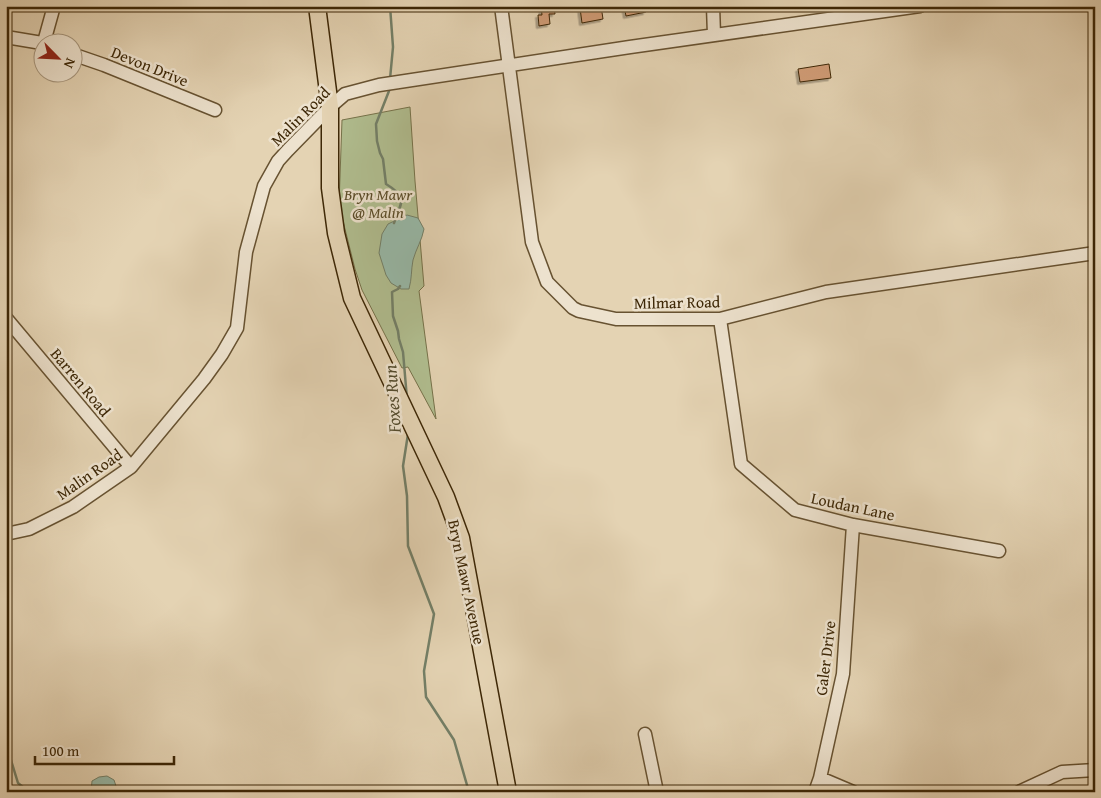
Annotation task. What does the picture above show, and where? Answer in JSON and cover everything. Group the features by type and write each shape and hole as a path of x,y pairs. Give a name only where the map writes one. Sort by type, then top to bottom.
{"main road":[{"name":"Bryn Mawr Avenue","path":"317,6 330,107 330,188 336,233 352,298 446,497 461,538 508,792"}],"street":[{"path":"46,32 54,6"},
{"name":"Milmar Road","path":"501,6 532,242 547,282 573,308 579,311 616,319 720,319 826,292 1095,253"},
{"path":"713,6 714,35"},
{"name":"Malin Road","path":"6,534 29,529 73,507 131,467 204,379 222,354 237,328 246,252 264,186 278,161 345,94 389,83 920,6"},
{"path":"6,37 32,41"},
{"name":"Devon Drive","path":"82,57 215,110"},
{"name":"Barren Road","path":"6,318 131,467"},
{"name":"Loudan Lane","path":"720,319 741,464 795,510 853,525 999,551"},
{"name":"Galer Drive","path":"815,792 820,778 843,674 853,525"},
{"path":"645,734 657,792"},
{"path":"1019,792 1062,772 1095,770"},
{"path":"820,778 853,792"}],"green space":[{"name":"Bryn Mawr @ Malin","path":"410,107 424,286 419,291 436,419 408,367 402,368 362,290 339,205 342,120"}],"shaded area":[{"path":"407,215 418,218 424,229 413,260 409,289 401,289 391,283 386,275 379,253 382,234 388,224"},
{"path":"107,776 114,780 118,792 91,792 92,781 99,777"}],"building":[{"path":"541,6 554,6 555,14 549,14 550,24 539,26 538,15 542,15"},
{"path":"601,6 603,19 582,23 580,8"},
{"path":"624,6 645,6 646,12 626,16"},
{"path":"829,64 831,78 800,82 798,69"}],"waterway":[{"name":"Foxes Run","path":"390,6 393,47 390,79"},
{"name":"Foxes Run","path":"389,87 376,124 377,141 383,159 386,184 398,193 401,201 394,223"},
{"name":"Foxes Run","path":"400,286 392,292 393,316 403,352 407,399"},
{"name":"Foxes Run","path":"408,434 403,466 407,496 408,546 434,614 424,671 426,697 454,740 469,792"},
{"path":"6,744 18,783 29,792"}]}
